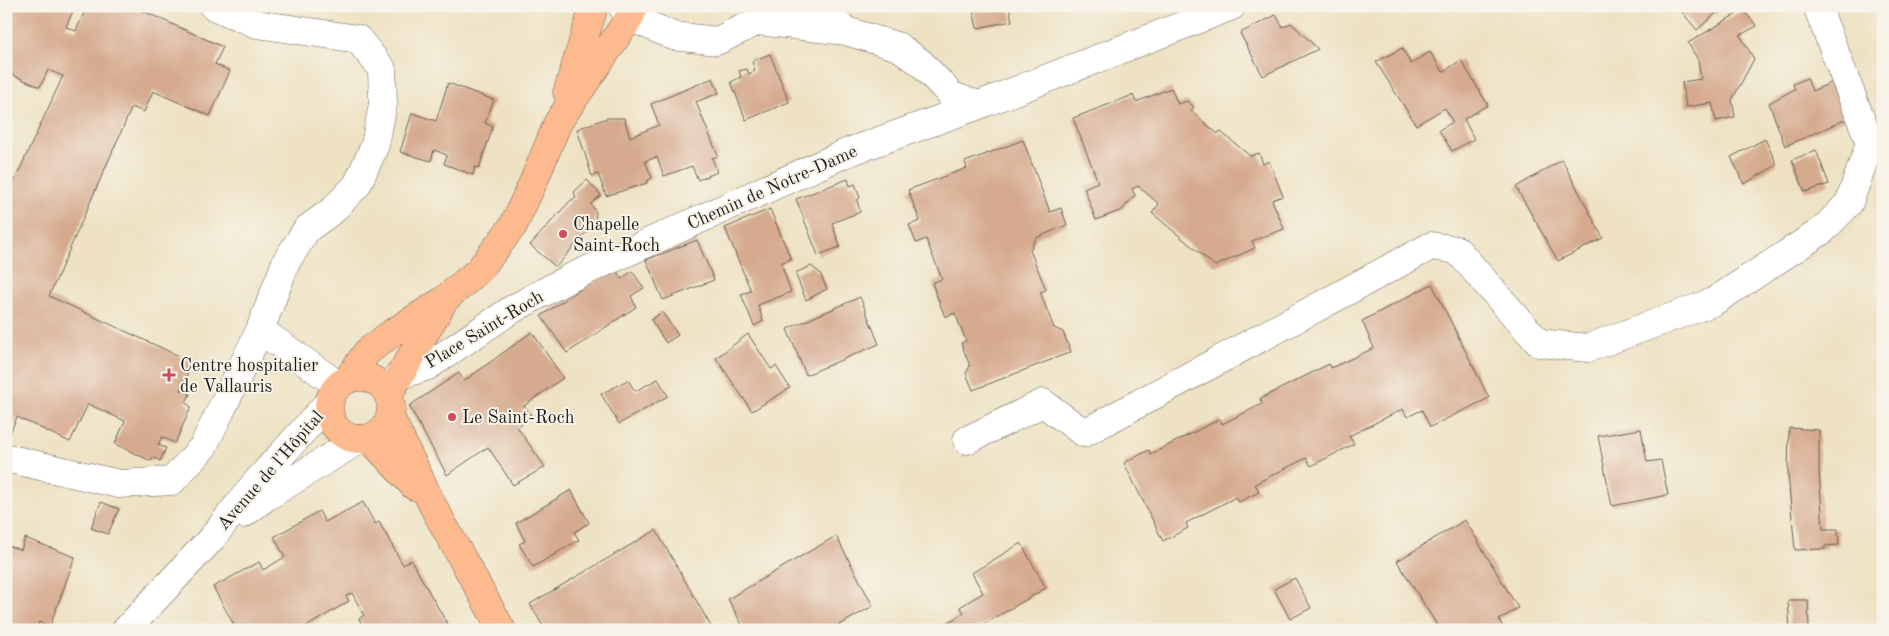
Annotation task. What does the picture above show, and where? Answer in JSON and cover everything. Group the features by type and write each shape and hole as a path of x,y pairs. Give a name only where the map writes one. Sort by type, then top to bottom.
{"main road":[{"path":"444,300 392,396 385,426 364,438 349,437 340,432 333,423 329,413 338,389 367,352 392,333 444,300 478,270 513,226 558,122 594,6"},
{"path":"558,122 629,10"},
{"path":"338,389 356,377 366,377 376,381 392,396 434,508 502,630"},
{"path":"364,438 434,508"}],"street":[{"path":"6,458 119,484 172,480 203,447 260,330 286,262 307,229 332,210 357,185 374,145 384,104 382,69 358,39 257,24 213,6"},
{"path":"816,6 846,31"},
{"name":"Chemin de Notre-Dame","path":"568,279 846,153 979,104 1232,6"},
{"path":"966,440 1043,403 1084,433 1431,246 1457,250 1539,343 1588,348 1713,302 1823,230 1850,203 1876,147 1817,6"},
{"path":"629,10 673,36 717,42 761,14 846,31 899,47 921,63 952,96 979,104"},
{"name":"Place Saint-Roch","path":"392,396 428,366 512,310 568,279"},
{"path":"260,330 338,389"},
{"name":"Avenue de l'Hôpital","path":"126,630 212,538 254,484 338,389"},
{"name":"Avenue de l'Hôpital","path":"212,538 266,497 364,438"}],"building":[{"path":"6,6 75,6 66,27 76,31 87,6 132,6 223,47 215,64 230,71 210,116 153,91 144,112 132,107 49,296 192,362 181,390 190,394 186,403 191,407 175,443 162,437 158,445 166,448 160,461 153,457 151,461 115,444 125,421 88,404 70,442 17,417 10,433 6,432 6,199 63,76 48,70 40,87 6,72"},
{"path":"972,6 1009,6 1012,21 977,28"},
{"path":"1677,6 1724,6 1697,30"},
{"path":"1743,10 1757,26 1740,35 1754,59 1732,100 1735,117 1716,121 1712,103 1686,107 1682,82 1701,79 1698,60 1688,43"},
{"path":"1276,15 1283,27 1291,23 1318,49 1263,76 1240,33"},
{"path":"1402,48 1411,64 1430,52 1443,72 1461,60 1488,105 1464,119 1474,139 1452,151 1439,130 1453,122 1445,108 1416,125 1376,62"},
{"path":"770,54 789,102 746,120 731,82 741,77 739,71 747,69 749,74 755,71 752,61"},
{"path":"713,78 719,93 696,102 718,156 712,158 717,172 698,180 692,166 664,176 657,157 645,161 652,178 647,183 606,196 598,174 592,176 577,129 607,118 624,118 630,137 659,125 651,104"},
{"path":"1807,78 1812,91 1833,82 1849,118 1785,146 1769,103 1795,89 1793,84"},
{"path":"448,83 494,100 485,123 493,127 479,168 475,167 473,175 444,164 447,155 434,150 431,161 400,152 412,113 436,121"},
{"path":"1171,88 1178,104 1187,101 1194,107 1191,111 1218,134 1220,131 1250,156 1259,153 1263,164 1269,161 1283,196 1272,200 1284,229 1252,241 1255,248 1215,266 1152,213 1159,204 1138,186 1132,189 1135,195 1122,210 1096,220 1084,188 1098,182 1073,118 1133,95 1136,102"},
{"path":"1765,139 1777,165 1744,184 1731,157"},
{"path":"1023,140 1050,212 1061,208 1067,225 1036,238 1030,250 1046,290 1040,292 1054,328 1063,332 1071,352 973,390 966,373 970,366 961,343 966,341 955,313 945,317 932,283 942,279 926,239 916,243 909,225 920,221 908,190 967,168 965,162"},
{"path":"1816,150 1829,184 1805,192 1792,160"},
{"path":"1562,160 1603,238 1558,261 1516,187"},
{"path":"848,179 850,186 855,184 860,198 857,200 860,212 832,223 840,247 818,255 796,199"},
{"name":"Chapelle Saint-Roch","path":"587,180 601,195 591,204 596,212 595,222 556,267 530,245 571,200 576,198 574,192"},
{"path":"770,209 791,259 781,263 791,292 758,305 763,321 754,326 741,294 751,291 725,228"},
{"path":"697,240 714,280 663,300 646,260"},
{"path":"811,266 820,273 827,289 806,300 795,273"},
{"path":"617,271 621,279 632,271 644,288 631,296 636,307 567,353 541,316 588,284"},
{"path":"1432,284 1489,398 1430,427 1422,410 1407,417 1403,409 1349,436 1354,444 1311,466 1306,458 1255,484 1259,492 1239,502 1236,497 1186,523 1188,528 1163,541 1124,463 1149,450 1151,454 1220,419 1222,424 1262,404 1260,399 1329,364 1331,368 1374,348 1362,321"},
{"path":"860,297 879,344 806,375 787,329"},
{"path":"662,312 678,335 666,343 651,320"},
{"path":"532,332 563,378 524,406 531,415 517,427 545,467 513,485 488,447 447,475 409,406 459,373 464,381"},
{"path":"748,334 771,369 776,366 790,388 752,411 716,358"},
{"path":"658,379 668,396 619,424 601,394 628,380 635,391"},
{"path":"1789,428 1819,430 1819,471 1823,529 1838,529 1839,545 1825,546 1825,549 1795,550 1788,475"},
{"path":"1641,429 1647,462 1661,460 1668,495 1612,506 1598,436"},
{"path":"571,490 589,523 574,532 579,540 533,567 519,544 525,541 516,523"},
{"path":"101,502 119,509 108,534 91,528"},
{"path":"363,502 375,524 379,522 403,565 411,560 449,627 445,630 365,630 359,619 364,615 352,593 346,596 349,601 301,630 237,630 213,587 259,562 263,570 285,557 274,537 319,511 325,522"},
{"path":"1465,520 1518,608 1499,620 1505,630 1440,630 1397,561"},
{"path":"656,530 713,630 545,630 530,604"},
{"path":"836,536 873,606 830,630 745,630 728,599"},
{"path":"25,538 75,557 50,626 39,622 36,630 6,630 6,545 21,550"},
{"path":"1021,543 1046,588 974,630 934,630 964,613 960,607 983,593 972,573"},
{"path":"1295,578 1311,608 1290,619 1274,589"},
{"path":"1788,600 1808,600 1809,630 1790,630"}],"place":[{"name":"Chapelle Saint-Roch","path":"563,234"},
{"name":"Centre hospitalier de Vallauris","path":"169,375"},
{"name":"Le Saint-Roch","path":"452,417"}]}
